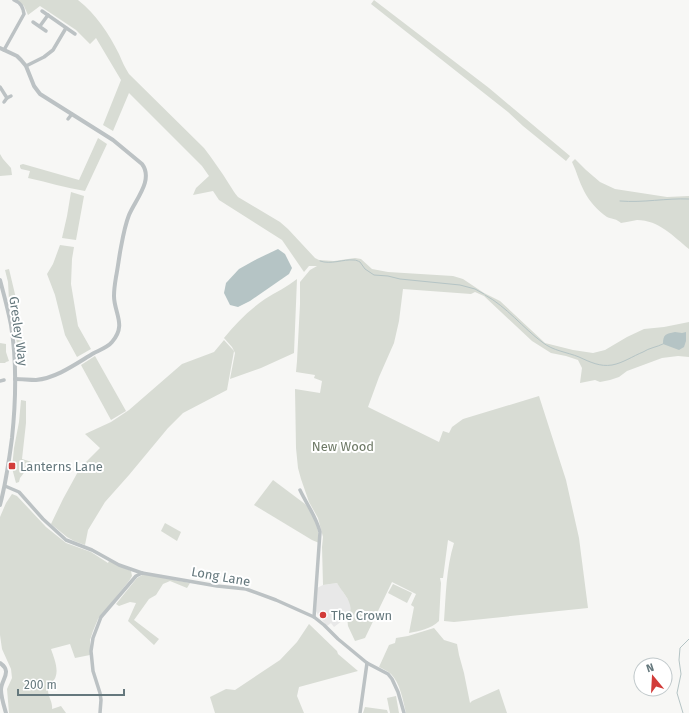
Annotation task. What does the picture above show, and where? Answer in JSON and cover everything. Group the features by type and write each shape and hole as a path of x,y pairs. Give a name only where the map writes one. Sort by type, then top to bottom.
{"street":[{"path":"14,0 23,6 24,14 2,49 17,56 21,60 26,66 34,86 40,94 113,140 144,167 146,178 143,189 129,216 119,253 114,294 120,326 112,343 53,376 36,380 15,379"},
{"path":"42,11 75,34"},
{"path":"40,26 48,15"},
{"path":"33,22 46,31"},
{"path":"26,66 44,57 52,50 66,28"},
{"path":"0,87 7,98"},
{"path":"4,102 11,96"},
{"path":"68,119 72,114"},
{"name":"Gresley Way","path":"0,280 11,326 15,379 14,415 5,486 0,504"},
{"path":"5,486 19,492 43,520 66,540 92,550 119,565 142,573"},
{"path":"300,490 317,521 320,532 314,617"},
{"path":"100,713 100,693 93,671 91,651 93,638 101,618 136,576 142,573"},
{"name":"Long Lane","path":"142,573 217,586 246,589 276,600 314,617 367,663 388,674 398,692 404,713"},
{"path":"360,713 367,663"},
{"path":"0,664 4,666 6,672 5,676 1,680 0,689 6,713"}],"shaded area":[{"path":"278,249 285,254 292,268 289,274 250,301 238,307 230,305 224,293 226,283 239,269"},
{"path":"675,332 686,332 684,347 679,350 663,344 664,336"},
{"path":"337,583 351,604 350,614 334,627 331,623 327,626 316,611 317,588 323,585"}],"green space":[{"name":"New Wood","path":"17,0 78,0 85,6 106,32 129,74 204,148 238,197 280,222 315,258 319,260 334,261 355,258 361,259 372,269 388,272 453,276 463,279 484,293 500,301 545,343 573,350 593,353 605,350 644,329 689,322 689,357 678,356 662,358 627,371 619,377 610,380 600,382 595,380 580,383 582,368 578,360 551,353 532,341 484,296 475,292 471,294 403,289 399,321 394,343 368,407 439,442 443,431 449,433 452,427 463,419 539,396 566,480 579,538 588,608 454,622 444,621 448,572 454,543 448,540 443,578 440,578 439,621 429,628 409,633 414,607 411,605 416,594 392,582 365,638 355,641 348,626 347,617 350,613 350,604 348,600 337,583 323,585 323,537 318,518 309,502 298,468 296,448 295,389 320,393 322,381 314,378 315,375 296,372 300,282 310,270 317,266 309,266 304,272 282,240 219,200 213,191 193,195 196,188 209,176 202,166 129,93 113,131 103,125 121,80 96,38 90,44 76,30 40,6 28,15 24,6"},
{"path":"374,0 489,88 570,156 566,161 508,112 371,4"},
{"path":"98,138 107,144 85,191 28,178 30,171 21,169 20,167 20,165 23,164 79,180"},
{"path":"0,154 11,168 12,175 0,176"},
{"path":"575,159 600,182 615,189 667,197 689,196 689,249 666,230 652,223 637,220 621,223 604,215 591,202 584,191 572,162"},
{"path":"71,192 84,196 76,240 62,238"},
{"path":"60,245 74,247 71,284 78,326 91,349 77,357 65,335 55,295 47,274 53,264"},
{"path":"9,269 19,311 26,360 20,360 5,270"},
{"path":"297,279 294,353 261,368 230,379 235,353 224,338 233,327 259,303"},
{"path":"224,340 234,351 227,390 183,413 168,428 105,502 88,530 85,545 67,537 51,524 80,468 100,448 85,434 111,422 129,410 182,364 214,352"},
{"path":"0,343 6,344 6,352 9,361 5,363 0,363"},
{"path":"95,356 126,411 111,420 81,365"},
{"path":"21,400 26,401 26,423 22,459 32,462 20,478 19,482 16,483 12,468"},
{"path":"273,480 305,504 309,509 316,522 319,543 254,505"},
{"path":"12,494 17,496 46,527 66,543 91,552 108,563 109,561 131,571 132,576 129,581 98,619 90,640 90,655 75,658 70,644 51,649 55,660 56,669 56,676 48,690 52,709 61,706 66,713 9,713 7,689 12,678 11,669 2,649 0,635 0,517"},
{"path":"165,523 181,532 177,541 161,531"},
{"path":"144,574 190,583 187,588 170,581 163,584 156,595 149,599 134,620 159,639 154,645 128,621 136,603 130,602 119,606 116,604 137,578"},
{"path":"393,584 412,593 407,603 388,593"},
{"path":"309,624 337,651 338,654 358,671 299,687 297,696 304,713 215,713 210,697 226,689 235,690 280,660 297,642"},
{"path":"434,628 444,640 457,644 470,703 499,689 507,713 406,713 397,682 390,673 379,667 389,645 395,643 396,638"},
{"path":"396,696 399,713 390,713 387,698"},
{"path":"365,707 387,710 388,713 363,713"}],"waterway":[{"path":"620,201 689,199"},
{"path":"320,261 328,262 356,260 374,275 460,285 475,289 484,294"},
{"path":"485,295 501,305 546,345 595,364 616,364 648,349 663,344"},
{"path":"683,713 677,693 681,674 679,660 680,648 689,639"}],"place":[{"name":"Lanterns Lane","path":"12,466"},
{"name":"The Crown","path":"323,615"}]}
